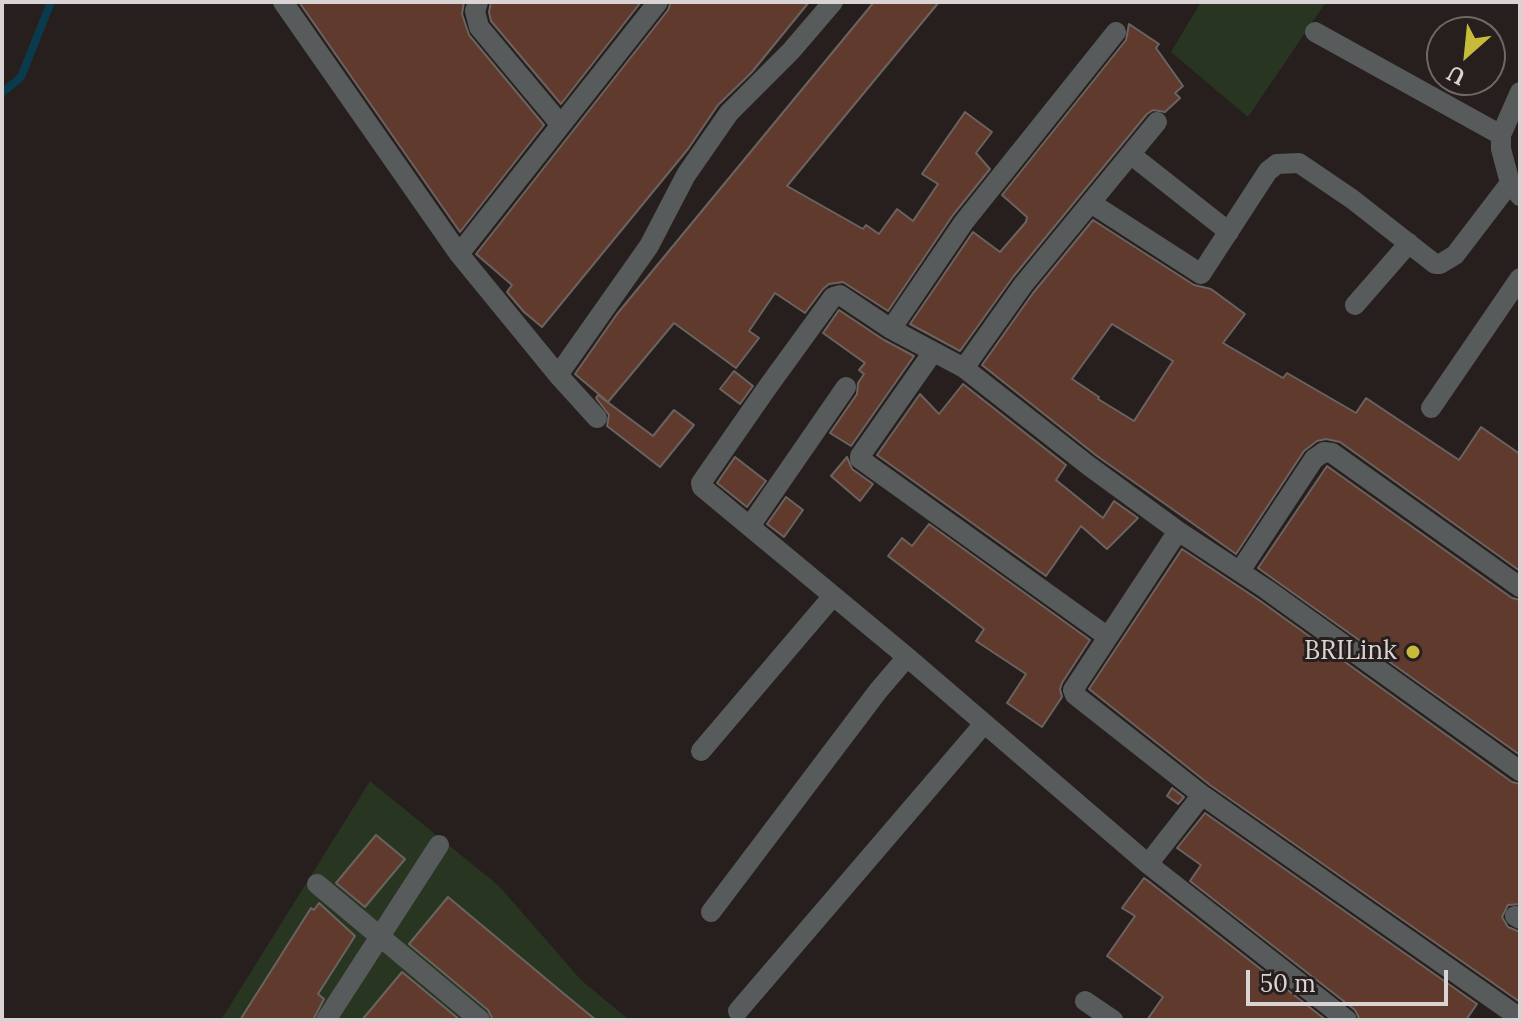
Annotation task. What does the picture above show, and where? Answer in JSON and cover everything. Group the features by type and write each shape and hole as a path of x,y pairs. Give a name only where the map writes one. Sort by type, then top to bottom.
{"street":[{"path":"283,2 459,254 597,418"},
{"path":"478,2 475,11 479,27 561,125"},
{"path":"459,254 658,2"},
{"path":"558,375 649,246 686,175 729,113 791,51 833,2"},
{"path":"891,329 964,222 1116,32"},
{"path":"1315,32 1501,135"},
{"path":"1091,203 1201,274 1268,171 1277,164 1299,163 1435,264 1449,261 1515,189 1501,149 1501,135 1520,92"},
{"path":"964,368 998,317 1157,122"},
{"path":"1139,161 1229,232"},
{"path":"1355,305 1409,243"},
{"path":"1431,408 1520,278"},
{"path":"1347,1020 1148,864 907,657 702,487 701,483 767,388 836,295 854,304 891,329 964,368 1178,531 1240,571 1520,771"},
{"path":"933,352 860,459 1108,637"},
{"path":"750,526 846,387"},
{"path":"1240,571 1314,459 1324,452 1332,453 1520,587"},
{"path":"1178,531 1073,690 1075,695 1202,795 1520,1018"},
{"path":"701,751 833,596"},
{"path":"711,912 907,657"},
{"path":"738,1011 983,725"},
{"path":"1148,864 1202,795"},
{"path":"326,1020 439,845"},
{"path":"317,884 480,1020"},
{"path":"1085,1001 1113,1020"}],"green space":[{"path":"1201,2 1326,2 1248,117 1171,52"},
{"path":"370,781 499,886 581,980 629,1020 221,1020"}],"building":[{"path":"299,2 464,2 462,14 469,35 544,125 460,232"},
{"path":"491,2 641,2 561,104 491,21"},
{"path":"671,2 809,2 752,72 718,105 688,149 542,327 507,292 512,285 476,254 668,10"},
{"path":"874,2 939,2 787,186 863,229 866,225 879,234 897,209 913,221 938,184 922,174 965,112 992,132 976,153 990,169 953,215 888,311 843,282 829,284 805,313 775,293 749,331 759,338 736,368 674,323 608,402 575,374 617,314"},
{"path":"1129,24 1159,44 1156,48 1183,86 1175,93 1180,98 1165,112 1153,110 1147,114 1013,277 960,351 910,324 973,232 1000,252 1026,222 1027,217 1002,195 1126,40"},
{"path":"1093,220 1194,285 1211,289 1245,314 1223,343 1283,378 1287,373 1356,413 1366,398 1459,460 1481,427 1520,454 1520,571 1340,442 1326,439 1317,441 1304,451 1236,554 1097,456 982,365 1033,293","holes":["1112,324 1173,361 1134,421 1072,379"]},
{"path":"839,310 914,356 851,446 830,433 857,394 858,383 864,374 859,370 865,363 823,333"},
{"path":"734,371 753,386 740,404 720,389"},
{"path":"963,384 1066,465 1056,480 1103,518 1114,501 1138,518 1107,549 1081,526 1046,576 877,455 920,394 939,414"},
{"path":"598,395 653,436 674,410 694,425 660,467 607,426 609,415 596,398"},
{"path":"735,457 766,481 747,507 717,483"},
{"path":"847,457 852,469 873,484 860,501 831,476"},
{"path":"1327,466 1512,598 1520,600 1520,755 1258,568"},
{"path":"786,497 803,510 784,537 767,524"},
{"path":"929,524 1090,640 1062,683 1062,697 1042,727 1007,703 1026,674 976,641 984,629 888,556 902,538 912,546"},
{"path":"1182,549 1259,600 1512,782 1520,784 1520,904 1508,905 1502,917 1508,927 1520,932 1520,1002 1210,785 1089,689"},
{"path":"1172,788 1184,797 1178,804 1167,796"},
{"path":"1205,813 1477,1004 1466,1020 1360,1020 1355,1010 1190,881 1201,865 1177,848"},
{"path":"376,835 405,859 365,907 336,883"},
{"path":"1144,878 1326,1020 1147,1020 1163,997 1107,956 1135,916 1122,908"},
{"path":"448,897 596,1020 493,1020 488,1010 409,944"},
{"path":"319,903 355,936 318,994 324,999 313,1020 240,1020 311,908 314,910"},
{"path":"402,972 460,1020 362,1020"}],"waterway":[{"path":"2,93 21,77 51,2"}],"place":[{"name":"BRILink","path":"1413,652"}]}
